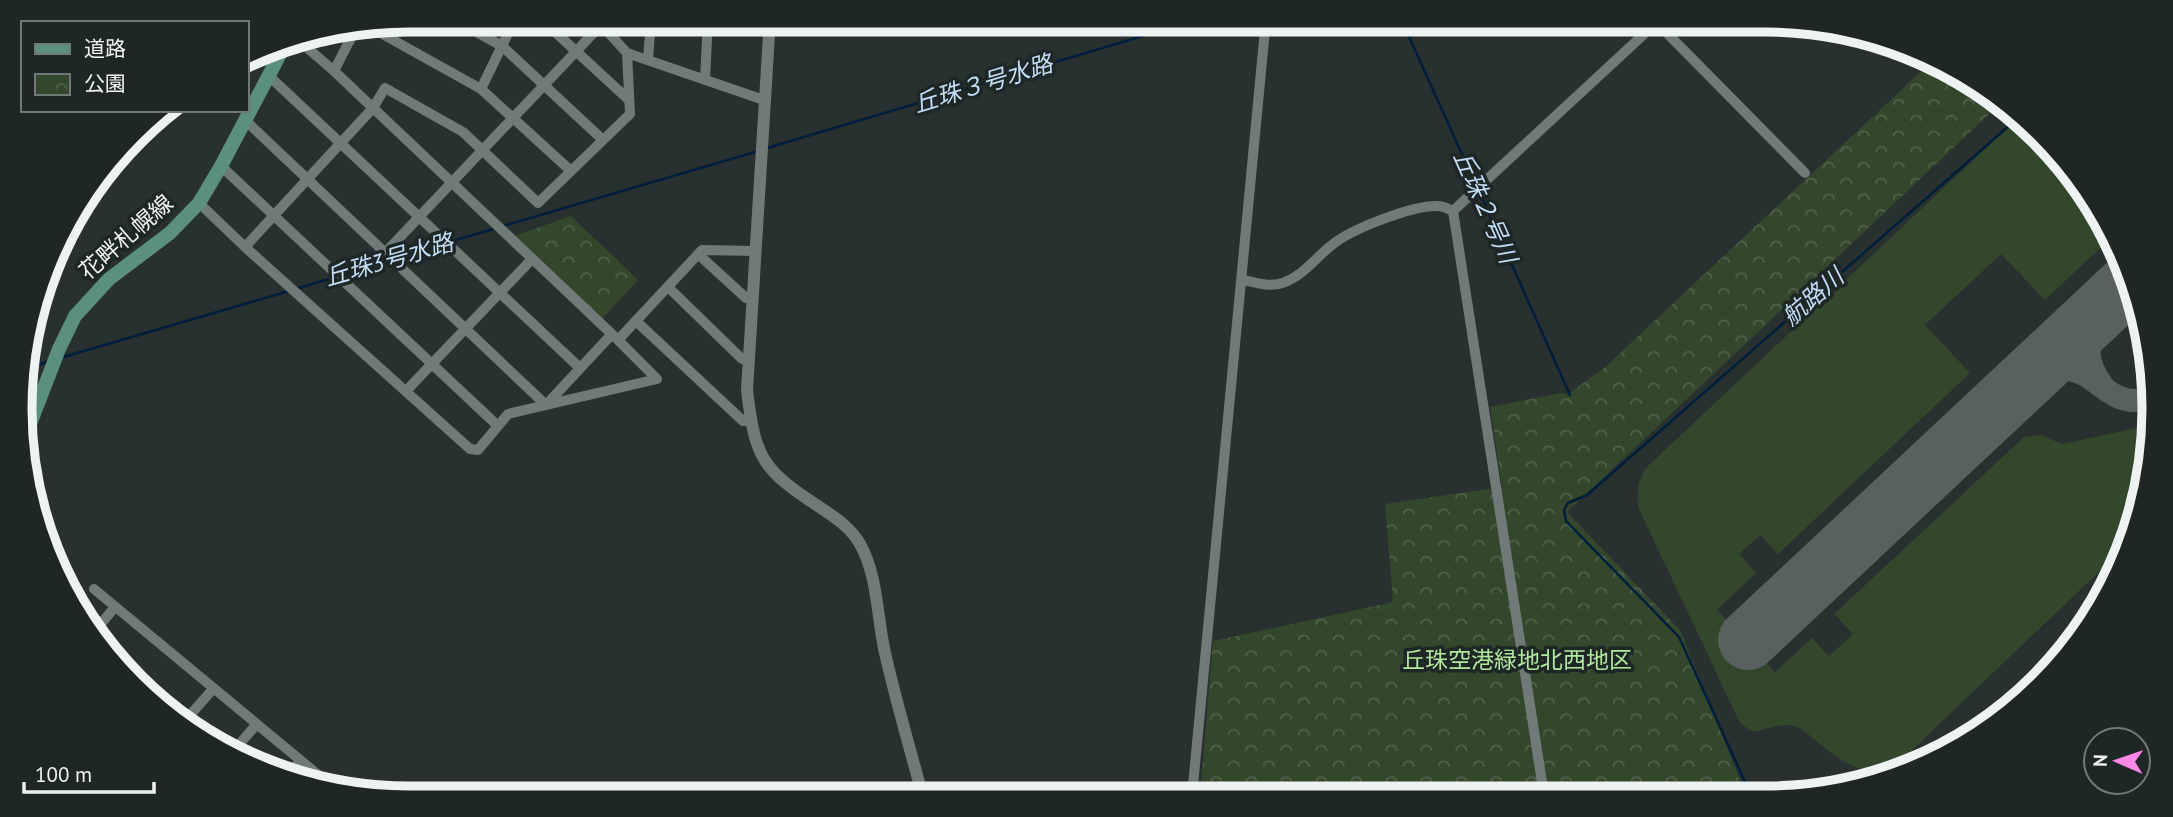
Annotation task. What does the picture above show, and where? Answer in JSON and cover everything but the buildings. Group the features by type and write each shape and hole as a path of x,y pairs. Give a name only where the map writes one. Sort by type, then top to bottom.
{"main road":[{"name":"花畔札幌線","path":"32,420 59,349 75,316 96,291 170,233 199,203 280,54"}],"street":[{"path":"475,31 502,46 603,140"},
{"path":"481,89 509,31"},
{"path":"554,31 629,100"},
{"path":"390,258 420,217 592,31"},
{"path":"607,31 627,53 764,100"},
{"path":"648,60 650,31"},
{"path":"705,80 707,31"},
{"path":"769,31 747,390 751,419 762,457 775,476 842,522 860,544 869,567 884,652 920,786"},
{"path":"1193,786 1265,31"},
{"path":"1453,211 1479,190 1645,31"},
{"path":"1665,31 1805,173"},
{"path":"380,33 481,89 571,171"},
{"path":"334,71 352,36"},
{"path":"199,203 470,449 478,450 508,414 657,379 453,183 305,46"},
{"path":"245,247 373,108 386,88 463,132 538,203 630,114 627,53"},
{"path":"269,76 580,368"},
{"path":"245,120 546,405"},
{"path":"221,166 498,426"},
{"path":"1242,280 1272,286 1287,282 1333,244 1359,230 1420,207 1441,206 1453,211"},
{"path":"1453,211 1543,786"},
{"path":"546,405 580,368 636,321 702,250 755,251"},
{"path":"698,254 746,298 752,298"},
{"path":"406,391 532,258"},
{"path":"667,287 742,359 749,359"},
{"path":"636,321 743,421 751,419"},
{"path":"94,589 317,774"},
{"path":"100,625 115,607"},
{"path":"190,715 212,689"},
{"path":"238,745 256,725"},
{"path":"294,767 300,761"}],"green space":[{"name":"丘珠空港緑地北西地区","path":"1925,67 1994,109 1567,512 1680,630 1742,786 1201,786 1213,641 1393,602 1385,504 1502,487 1490,407 1561,393 1567,395 1604,368"},
{"path":"2012,124 2064,179 2103,242 2104,245 2045,300 2001,254 1925,325 1970,373 1778,554 1760,535 1739,554 1756,573 1717,610 1775,672 1812,638 1829,656 1853,634 1834,614 2024,437 2041,435 2062,444 2141,427 2129,506 2109,563 1910,752 1897,761 1874,769 1863,769 1832,754 1797,727 1783,725 1751,731 1740,723 1638,507 1639,485 1649,465"},
{"path":"571,216 638,280 602,319 514,236"}],"waterway":[{"name":"丘珠３号水路","path":"767,148 1160,31"},
{"name":"丘珠２号川","path":"1406,31 1476,185"},
{"name":"航路川","path":"1747,786 1679,637 1566,521 1564,510 1568,503 1587,495 2011,124"},
{"name":"丘珠3号水路","path":"503,226 755,152"},
{"name":"丘珠２号川","path":"1479,191 1570,395"},
{"name":"丘珠3号水路","path":"449,242 497,228"},
{"name":"丘珠3号水路","path":"396,259 443,244"},
{"name":"丘珠3号水路","path":"342,275 390,261"},
{"name":"丘珠3号水路","path":"295,289 336,277"},
{"name":"丘珠3号水路","path":"60,358 289,291"},
{"name":"丘珠3号水路","path":"34,366 47,362"}],"taxiway":[{"path":"2103,386 2092,365 2089,344 2095,323 2107,303"},
{"path":"2023,382 2047,371 2065,369 2080,373 2116,396 2130,400 2142,399"}],"runway":[{"path":"1748,640 2122,290"}]}
